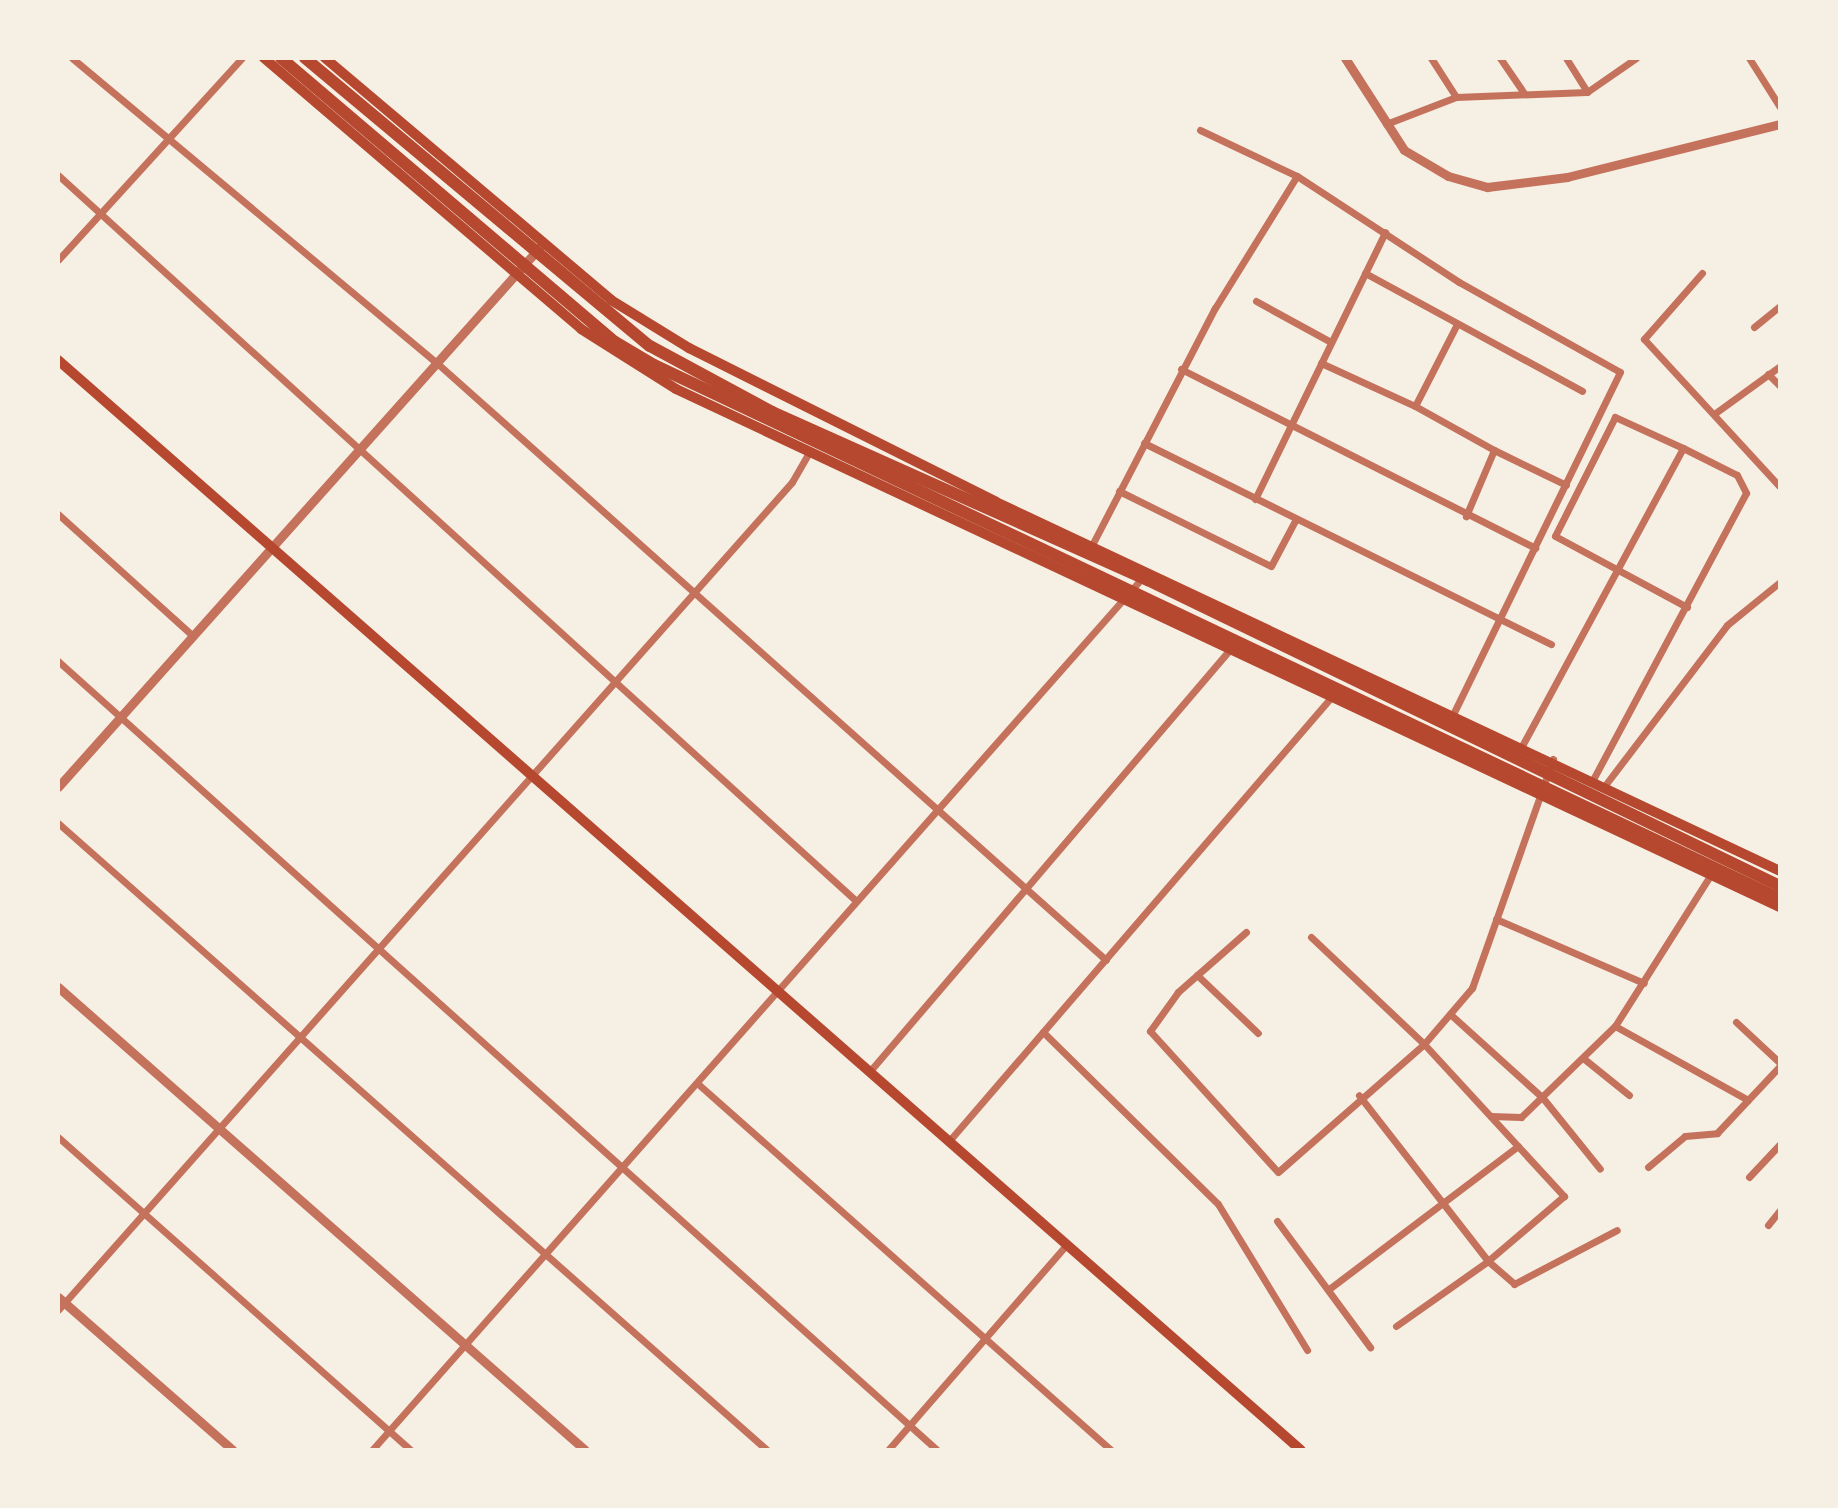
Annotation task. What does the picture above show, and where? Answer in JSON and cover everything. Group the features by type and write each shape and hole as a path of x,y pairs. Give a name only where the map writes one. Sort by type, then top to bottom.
{"highway":[{"path":"281,58 603,332 654,365 1780,899"},
{"path":"305,58 650,346 772,412 1259,633 1780,886"}],"main road":[{"path":"264,58 617,355 809,452 1126,596 1537,796 1780,907"},
{"path":"325,58 611,300 689,348 1092,545 1594,778 1780,871"},
{"path":"58,360 1301,1450"}],"street":[{"path":"72,58 438,364 689,595 1106,960"},
{"path":"58,260 242,58"},
{"path":"1345,58 1404,150 1448,176 1487,187 1567,177 1780,124"},
{"path":"1431,58 1456,97"},
{"path":"1500,58 1524,93"},
{"path":"1566,58 1587,92"},
{"path":"1386,124 1456,97 1587,92 1636,58"},
{"path":"1749,58 1780,107"},
{"path":"1200,130 1297,176 1620,372 1454,713"},
{"path":"58,175 616,677 855,900"},
{"path":"1092,545 1181,369 1297,176"},
{"path":"1255,499 1385,232"},
{"path":"58,787 270,546 438,364 543,244"},
{"path":"1365,273 1582,391"},
{"path":"1702,273 1644,339 1780,487"},
{"path":"1256,301 1331,342"},
{"path":"1754,327 1780,306"},
{"path":"1415,406 1457,324"},
{"path":"1321,363 1415,406 1566,485"},
{"path":"1714,414 1780,366"},
{"path":"1181,369 1289,428 1535,548"},
{"path":"1768,374 1780,386"},
{"path":"1594,778 1687,607 1746,493 1737,475 1626,419 1611,421 1555,530 1561,545 1610,572 1687,607"},
{"path":"1144,443 1551,644"},
{"path":"1523,744 1610,572 1683,448"},
{"path":"1466,516 1494,450"},
{"path":"233,1450 60,1303 144,1212 529,772 792,482 809,452"},
{"path":"1119,491 1271,566 1296,519"},
{"path":"58,514 192,635"},
{"path":"372,1450 1148,571"},
{"path":"1606,784 1727,625 1780,582"},
{"path":"870,1071 1233,647"},
{"path":"58,661 379,944 620,1169 937,1450"},
{"path":"949,1141 1333,695"},
{"path":"1246,932 1197,975 1157,1017 1151,1041 1278,1172 1359,1095 1424,1044 1472,988 1537,796 1553,759"},
{"path":"58,823 300,1034 543,1256 767,1450"},
{"path":"1490,1116 1521,1117 1615,1026 1710,876"},
{"path":"1496,919 1644,983"},
{"path":"1311,937 1424,1044 1564,1196 1488,1261 1396,1326"},
{"path":"1197,975 1258,1033"},
{"path":"58,987 585,1450"},
{"path":"1450,1014 1542,1097 1600,1169"},
{"path":"1648,1167 1685,1136 1717,1133 1780,1064 1736,1022"},
{"path":"1615,1026 1748,1100"},
{"path":"1043,1032 1218,1204 1307,1350"},
{"path":"1583,1058 1629,1095"},
{"path":"697,1083 1111,1450"},
{"path":"1359,1095 1488,1261 1514,1284 1617,1230"},
{"path":"58,1137 410,1450"},
{"path":"1749,1177 1780,1144"},
{"path":"1329,1289 1447,1206 1518,1146"},
{"path":"1768,1225 1780,1210"},
{"path":"1277,1221 1370,1347"},
{"path":"888,1450 1067,1244"}]}
